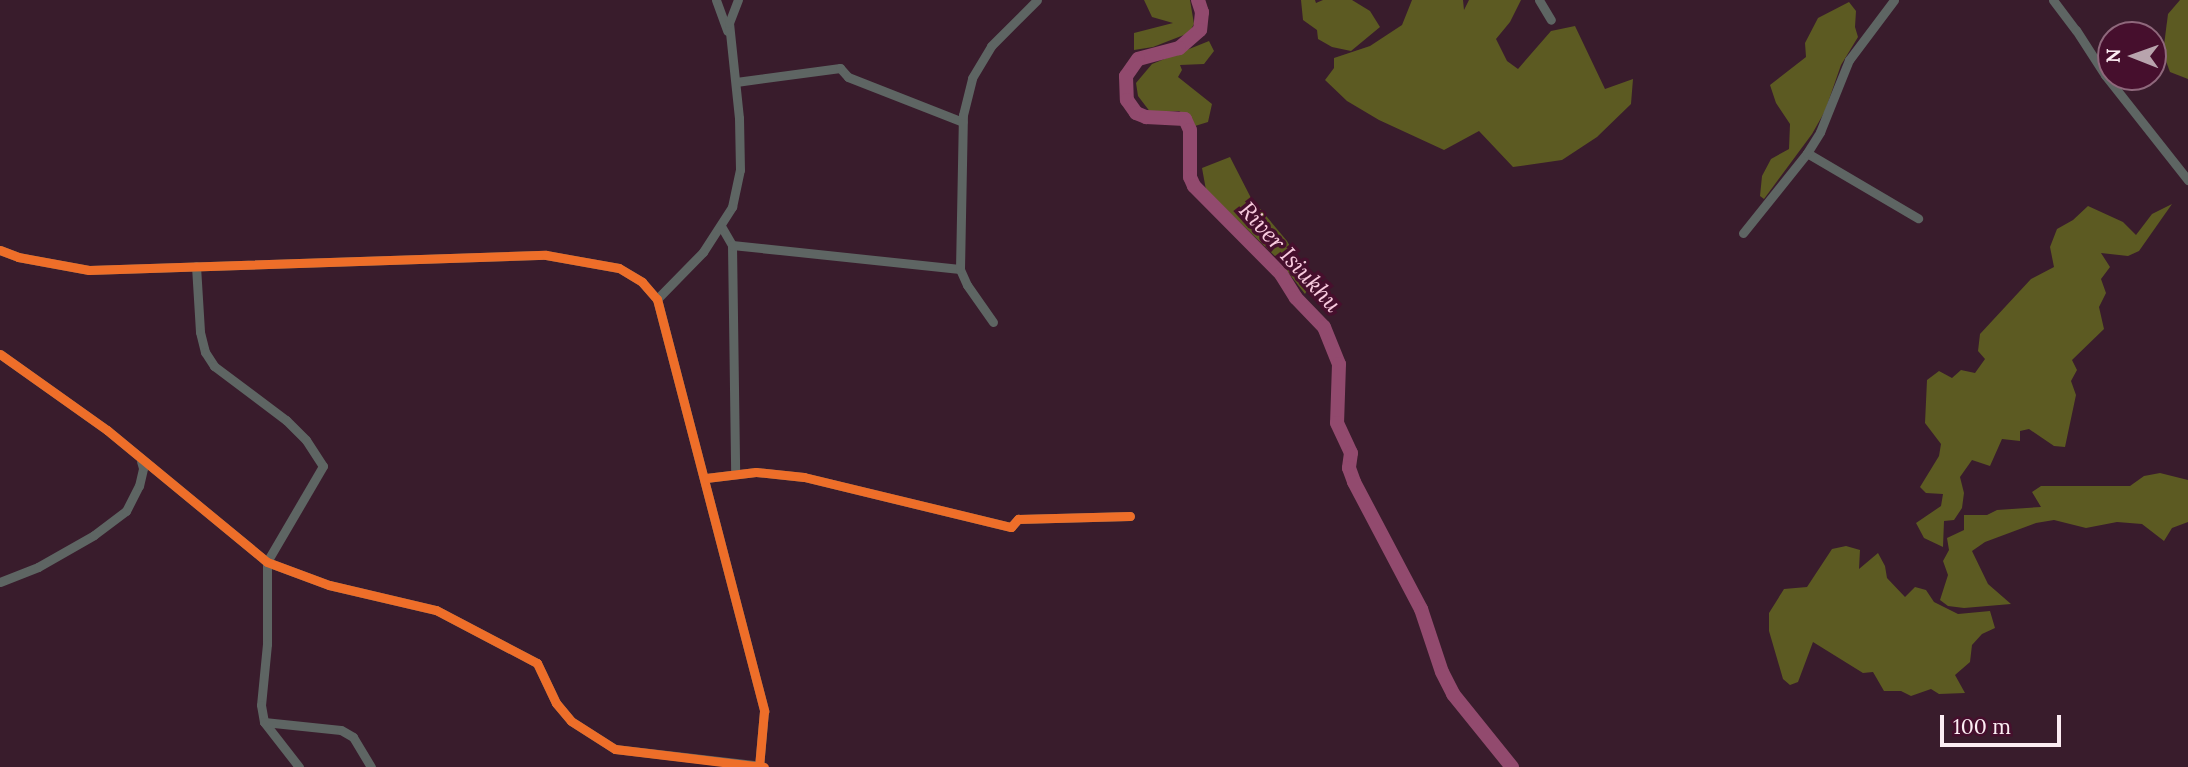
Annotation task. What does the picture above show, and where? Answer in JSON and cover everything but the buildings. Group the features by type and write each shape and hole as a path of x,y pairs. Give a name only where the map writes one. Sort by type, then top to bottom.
{"street":[{"path":"716,0 729,36"},
{"path":"657,299 703,252 732,207 740,170 736,82 729,23 738,0"},
{"path":"993,322 967,285 960,270 963,122 972,78 991,46 1037,0"},
{"path":"1539,0 1551,20"},
{"path":"1743,233 1807,153 1820,132 1849,60 1894,0"},
{"path":"2053,0 2077,30 2105,75 2188,180"},
{"path":"736,82 840,68 848,77 963,122"},
{"path":"1807,153 1918,218"},
{"path":"721,226 732,245 735,473"},
{"path":"732,245 960,270"},
{"path":"0,250 18,257 89,270 546,255 619,268 642,282 657,299 706,478 725,567 764,711 761,766 615,749 571,720 556,703 537,663 436,610 329,585 267,562 140,460 107,430 0,354"},
{"path":"196,266 200,331 205,352 214,366 286,420 306,440 323,466 267,562 267,644 261,705 264,722 299,767"},
{"path":"0,582 38,567 94,535 126,510 139,486 144,468 140,460"},
{"path":"706,478 756,472 804,477 1011,527 1018,519 1130,516"},
{"path":"264,722 341,730 353,737 371,767"}],"shaded area":[{"path":"1144,0 1190,0 1194,24 1189,33 1153,47 1134,50 1134,33 1173,23 1152,17"},
{"path":"1301,0 1315,0 1316,3 1323,0 1352,0 1370,11 1380,27 1351,51 1332,47 1318,39 1317,30 1303,20"},
{"path":"1412,0 1463,0 1464,10 1469,0 1521,0 1510,22 1496,39 1507,61 1518,69 1551,31 1575,26 1605,89 1633,79 1631,104 1597,137 1562,160 1513,167 1479,131 1444,150 1379,120 1347,101 1325,80 1334,68 1334,58 1370,46 1402,25"},
{"path":"2180,0 2188,0 2188,79 2170,72 2167,64 2168,14"},
{"path":"1849,2 1856,11 1855,27 1858,37 1841,65 1825,111 1812,134 1764,199 1760,196 1762,176 1771,159 1789,149 1790,124 1776,103 1770,85 1806,57 1805,43 1818,18"},
{"path":"1209,41 1214,51 1204,64 1180,65 1182,70 1178,77 1212,104 1208,122 1195,126 1191,119 1179,111 1151,113 1138,96 1136,83 1152,64"},
{"path":"1230,157 1251,198 1287,241 1311,283 1305,294 1277,258 1206,190 1202,168"},
{"path":"2172,204 2139,251 2128,256 2101,253 2110,267 2101,279 2106,293 2099,307 2104,329 2072,360 2077,370 2071,381 2076,395 2065,447 2054,446 2029,429 2020,431 2020,441 2002,439 1990,466 1972,460 1960,477 1964,493 1962,508 1954,520 1944,521 1943,547 1924,538 1916,523 1941,506 1943,494 1926,493 1920,487 1939,456 1941,444 1925,423 1927,380 1939,371 1952,378 1961,370 1975,373 1985,359 1978,351 1980,334 2031,279 2054,267 2050,247 2057,229 2073,220 2088,206 2123,222 2136,235 2152,214"},
{"path":"2160,473 2188,480 2188,522 2172,528 2164,541 2142,524 2117,522 2086,528 2054,520 2036,523 1985,542 1972,551 1988,584 2011,604 1964,608 1948,606 1940,600 1948,575 1943,561 1949,550 1947,538 1964,530 1964,515 1987,515 1997,510 2041,507 2032,492 2041,486 2130,486 2144,476"},
{"path":"1846,546 1860,550 1859,569 1878,553 1885,566 1887,578 1905,597 1915,587 1926,590 1934,602 1958,614 1990,611 1995,628 1982,634 1972,645 1970,662 1955,675 1965,693 1939,694 1931,689 1911,696 1901,691 1884,691 1873,672 1863,673 1813,642 1798,682 1790,685 1783,679 1769,631 1769,613 1784,589 1807,587 1832,549"}],"waterway":[{"name":"River Isiukhu","path":"1198,0 1202,12 1200,30 1179,48 1138,59 1126,76 1127,100 1136,113 1146,117 1185,119 1190,130 1190,177 1194,186 1281,274 1296,298 1324,327 1339,364 1337,423 1351,453 1349,468 1354,482 1421,609 1442,672 1453,694 1512,767"}],"cycle path":[{"path":"0,250 18,257 89,270 546,255 619,268 642,282 657,299 764,711 759,767"},
{"path":"0,354 107,430 267,562 329,585 436,610 537,663 556,703 571,721 615,749 764,767"},
{"path":"706,478 756,472 804,477 1011,527 1018,519 1130,516"}]}
